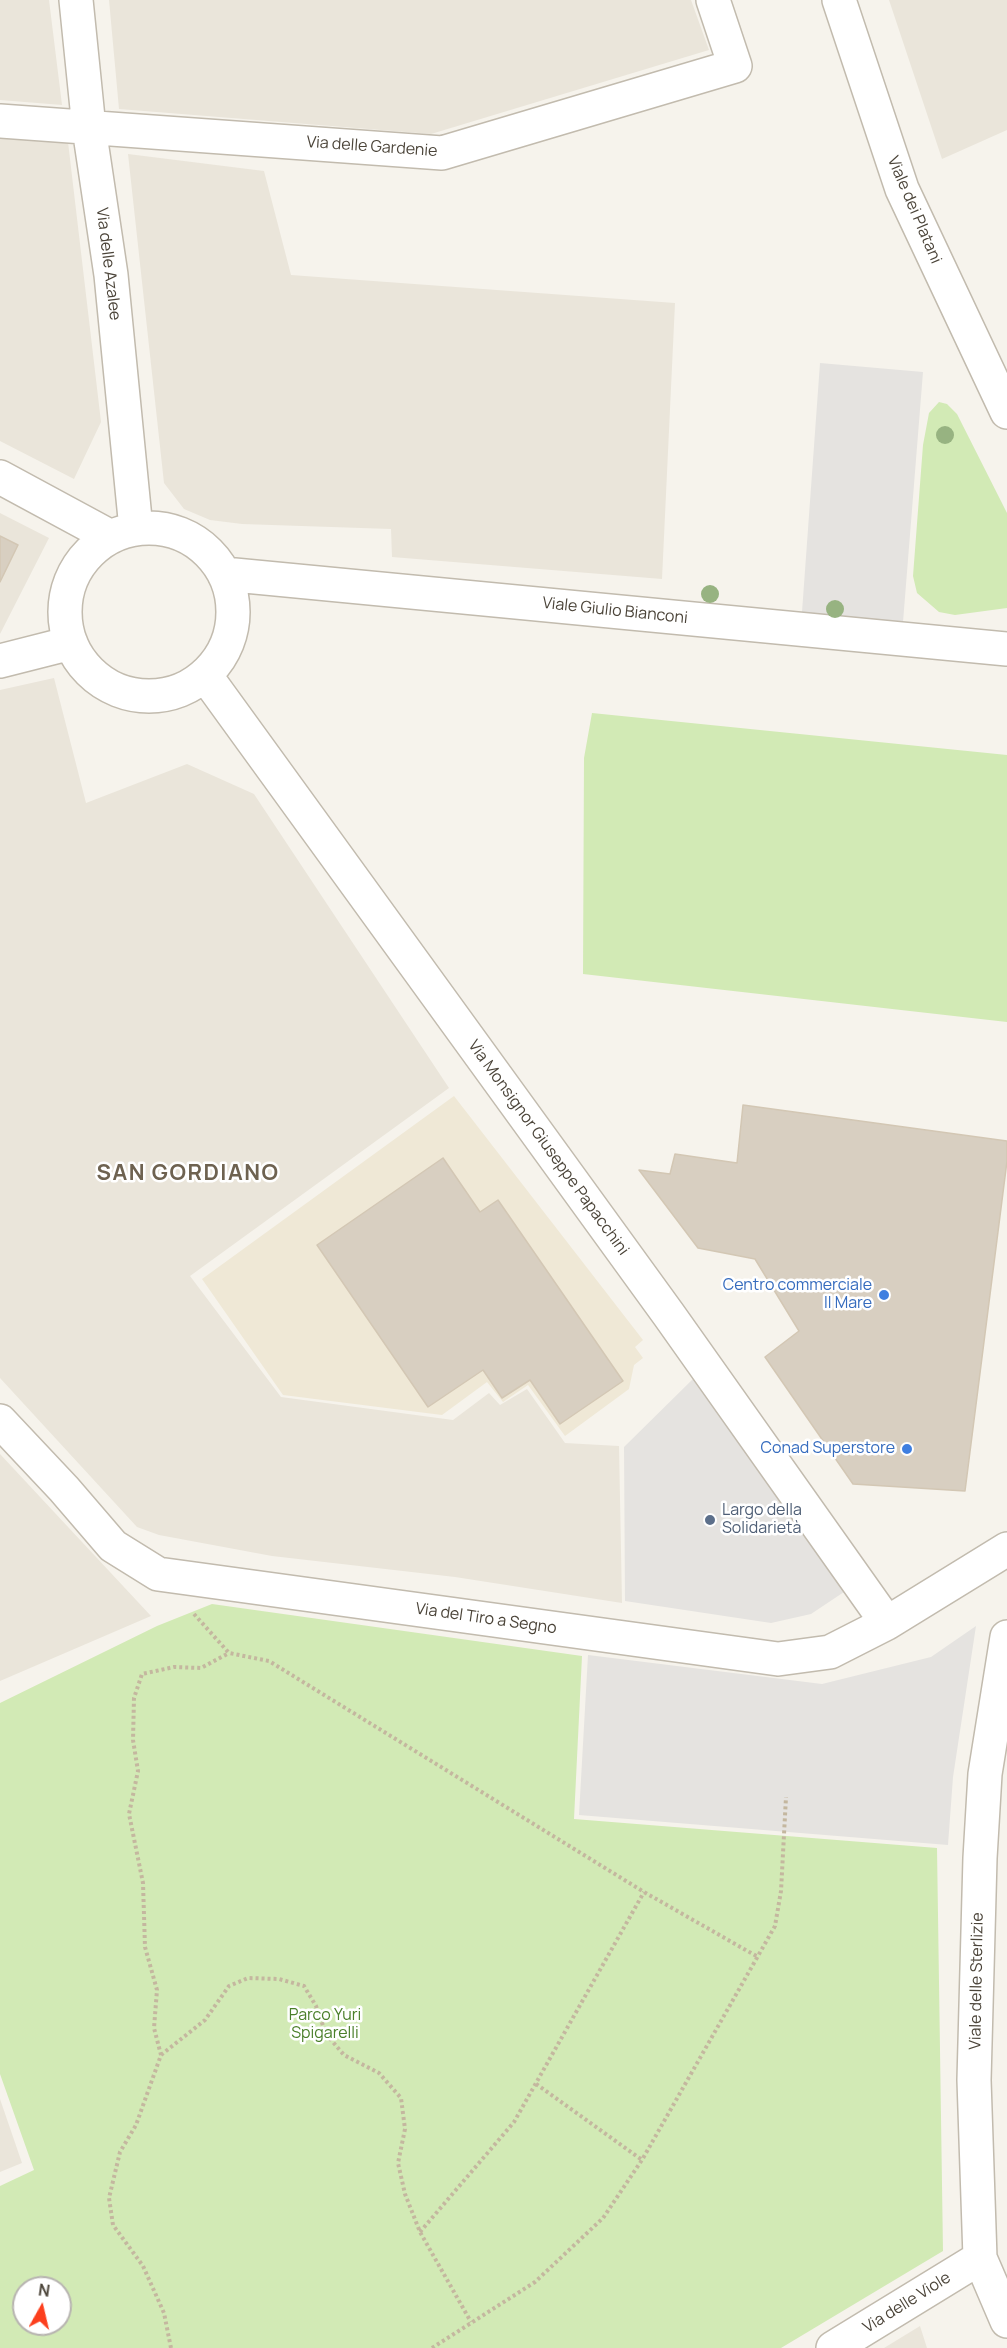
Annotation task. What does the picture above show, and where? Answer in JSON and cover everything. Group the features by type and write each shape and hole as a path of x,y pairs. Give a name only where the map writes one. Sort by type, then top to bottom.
{"street":[{"name":"Via delle Azalee","path":"76,0 89,128 111,275 123,533"},
{"name":"Via delle Gardenie","path":"0,121 442,153 735,66 713,0"},
{"name":"Viale dei Platani","path":"838,0 902,189 1007,412"},
{"path":"0,477 123,533"},
{"path":"165,529 193,540 215,559 224,574 230,584 235,613 229,642 214,668 191,686 164,696 137,697 112,688 89,673 74,651 66,626 65,599 73,574 89,552 123,533 165,529"},
{"name":"Viale Giulio Bianconi","path":"224,574 1007,649"},
{"path":"0,661 71,643"},
{"name":"Via Monsignor Giuseppe Papacchini","path":"205,675 669,1315 887,1623"},
{"name":"Via del Tiro a Segno","path":"0,1421 64,1489 113,1546 158,1574 778,1659 830,1652 887,1623 1007,1549"},
{"name":"Viale delle Sterlizie","path":"1007,1637 985,1774 980,1858 974,2080 980,2258 1007,2321"},
{"name":"Via delle Viole","path":"833,2348 980,2258"}],"path":[{"path":"158,1574 229,1653 269,1661 644,1892 758,1957"},
{"path":"161,2055 154,2028 158,1990 145,1947 143,1883 129,1814 138,1771 133,1740 134,1698 142,1674 174,1667 201,1668 229,1653"},
{"path":"432,2348 535,2282 603,2218 642,2160 775,1926 781,1891 786,1797"},
{"path":"420,2232 514,2122 644,1892"},
{"path":"171,2348 164,2313 143,2266 112,2225 109,2198 120,2152 136,2125 161,2055 205,2020 229,1986 248,1978 279,1979 304,1986 316,2006 326,2034 344,2055 379,2073 401,2098 405,2129 399,2163 405,2194 420,2232 471,2322"},
{"path":"536,2084 642,2160"}],"shaded area":[{"path":"0,0 49,0 62,105 0,100"},
{"path":"109,0 691,0 709,50 431,134 119,109"},
{"path":"889,0 1007,0 1007,130 942,159"},
{"path":"0,138 68,142 101,422 74,479 0,441"},
{"path":"128,154 264,171 291,275 675,303 662,579 392,557 391,529 242,524 210,520 184,509 164,483"},
{"path":"820,363 923,372 903,622 802,612"},
{"path":"0,513 49,538 0,634"},
{"path":"54,678 86,803 187,764 254,794 449,1088 190,1276 281,1397 453,1420 489,1393 500,1405 527,1389 565,1443 619,1446 622,1603 455,1577 272,1556 159,1535 137,1527 0,1378 0,690"},
{"path":"454,1096 643,1340 635,1347 643,1358 634,1365 629,1389 565,1436 528,1385 503,1402 487,1382 442,1415 283,1395 202,1279"},
{"name":"Largo della Solidarietà","path":"697,1375 844,1592 811,1614 771,1623 625,1601 624,1447"},
{"path":"0,1454 151,1616 0,1681"},
{"path":"976,1626 953,1777 948,1845 579,1815 588,1655 822,1684 931,1657"},
{"path":"0,2099 22,2163 0,2172"},
{"path":"920,2326 927,2348 884,2348"}],"green space":[{"path":"939,402 947,404 957,414 1007,513 1007,608 955,615 939,612 917,593 913,576 923,445 929,413"},
{"path":"592,713 1007,755 1007,1022 583,974 584,758"},
{"name":"Parco Yuri Spigarelli","path":"212,1604 582,1656 574,1819 937,1848 943,2251 781,2348 0,2348 0,2186 34,2170 0,2074 0,1703 157,1626"}],"building":[{"path":"0,536 18,545 0,582"},
{"name":"Centro commerciale Il Mare","path":"743,1105 1007,1141 1007,1161 965,1491 853,1484 765,1357 799,1331 755,1259 698,1248 639,1170 670,1174 675,1154 737,1163"},
{"path":"443,1158 480,1212 498,1200 623,1381 560,1424 530,1380 502,1398 483,1370 428,1407 317,1245"}],"place":[{"name":"Centro commerciale Il Mare","path":"884,1295"},
{"name":"Conad Superstore","path":"907,1449"},
{"name":"Largo della Solidarietà","path":"710,1520"}],"district":[{"name":"SAN GORDIANO","path":"188,1174"}]}
